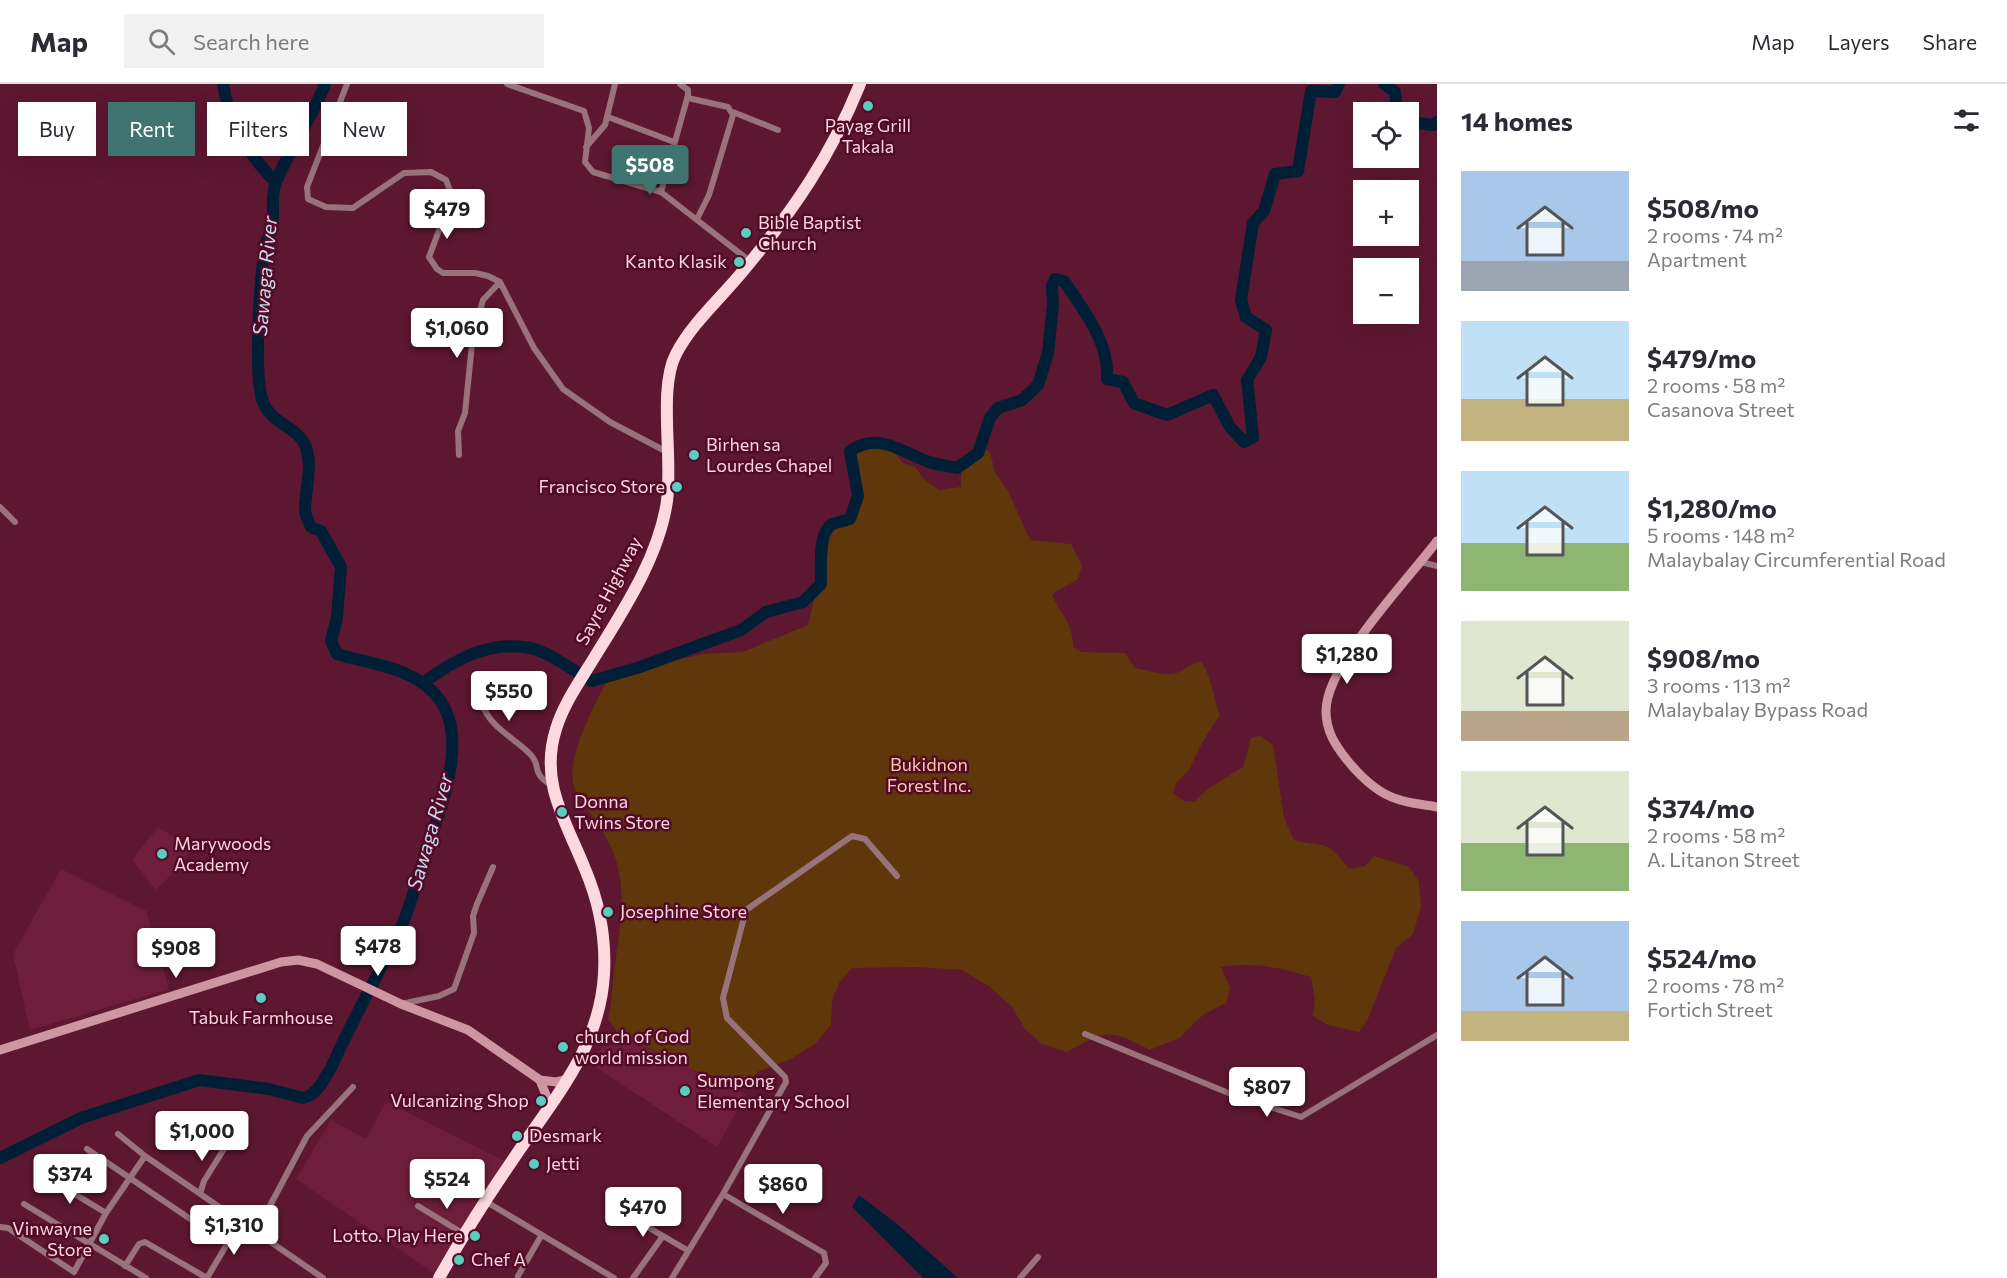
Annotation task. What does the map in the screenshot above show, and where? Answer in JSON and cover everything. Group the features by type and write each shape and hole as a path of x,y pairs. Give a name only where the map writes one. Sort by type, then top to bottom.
{"highway":[{"name":"Sayre Highway","path":"439,1278 485,1200 569,1079 584,1053 597,1018 602,993 603,948 592,887 558,811 549,766 553,738 575,688 647,565 660,532 667,502 670,454 668,385 673,360 685,338 751,262 812,181 836,139 860,84"}],"main road":[{"path":"1437,541 1341,666 1328,695 1326,710 1333,740 1354,768 1370,783 1395,799 1437,807"},
{"path":"0,1050 281,962 306,961 468,1030 540,1080 556,1082 569,1079"},
{"path":"540,1080 546,1095 547,1111"}],"street":[{"path":"347,84 307,187 308,199 326,207 353,208 404,173 419,171 440,176 446,180 451,193 430,250 432,264 443,273 475,273 500,282 534,348 564,389 601,417 670,454"},
{"path":"507,84 584,111 589,128 585,162 593,172 661,192 751,262"},
{"path":"586,147 599,134 608,117 615,84"},
{"path":"661,192 688,98 688,90 680,84"},
{"path":"688,98 728,107 733,112 778,130"},
{"path":"697,219 709,195 733,120 733,112"},
{"path":"608,117 674,142"},
{"path":"459,455 458,431 465,413 473,334 483,300 489,291 500,282"},
{"path":"0,507 15,522"},
{"path":"1421,562 1437,566"},
{"path":"541,678 511,683 487,692 482,704 488,716 505,736 531,755 538,777 551,785"},
{"path":"672,1278 785,1084 786,1079 727,1018 724,1008 723,998 746,910 852,836 865,838 897,876"},
{"path":"397,1001 439,996 454,989 474,933 473,916 493,867"},
{"path":"1085,1034 1231,1094 1300,1117 1437,1035"},
{"path":"255,1232 307,1136 353,1088"},
{"path":"118,1134 144,1156 323,1278"},
{"path":"200,1194 204,1181 229,1141"},
{"path":"87,1149 129,1180 214,1235"},
{"path":"0,1227 8,1228 74,1272 106,1213 144,1156"},
{"path":"45,1176 106,1213"},
{"path":"723,1194 826,1256 826,1263 814,1278"},
{"path":"485,1200 541,1236 614,1278"},
{"path":"24,1204 146,1278"},
{"path":"610,1205 687,1250"},
{"path":"418,1206 464,1234"},
{"path":"125,1266 139,1244 145,1242 207,1278 240,1222"},
{"path":"518,1276 541,1236"},
{"path":"633,1278 663,1236"},
{"path":"1020,1278 1038,1257"}],"shaded area":[{"name":"Marywoods Academy","path":"158,827 192,848 177,869 156,890 132,860"},
{"path":"61,869 146,911 169,989 30,1030 13,954"},
{"name":"Sumpong Elementary School","path":"620,1031 746,1094 717,1147 591,1064 605,1043 612,1046"},
{"path":"386,1102 504,1161 434,1273 296,1179 331,1120 366,1139"}],"green space":[{"name":"Bukidnon Forest Inc.","path":"875,445 889,445 903,463 915,467 925,480 939,490 961,487 962,457 969,451 978,448 990,452 995,472 1008,491 1030,540 1071,544 1082,566 1078,579 1052,594 1071,631 1073,647 1081,652 1125,653 1135,668 1163,674 1174,674 1201,662 1210,681 1220,716 1204,740 1189,770 1176,784 1173,793 1184,801 1194,802 1209,788 1243,767 1251,738 1260,736 1273,745 1284,818 1294,840 1330,848 1349,869 1365,866 1374,856 1409,867 1419,882 1421,907 1413,934 1396,948 1368,1019 1359,1032 1328,1025 1313,1016 1315,1001 1311,977 1277,968 1244,965 1221,967 1230,988 1226,1003 1204,1014 1179,1038 1150,1050 1125,1038 1108,1034 1091,1039 1067,1052 1042,1044 1025,1029 1012,1007 990,987 962,970 918,967 852,968 839,983 832,1000 831,1025 815,1044 789,1060 759,1071 743,1085 724,1084 618,1033 608,1019 620,928 621,884 614,854 576,791 573,765 582,732 610,675 703,654 743,652 808,625 829,537 843,522 853,499 852,476 857,454"}],"water":[{"path":"859,1195 897,1224 958,1278 923,1278 852,1207"}],"waterway":[{"path":"223,84 235,124 249,150 276,182"},
{"name":"Sawaga River","path":"0,1158 81,1118 199,1080 269,1089 303,1098 311,1095 320,1086 331,1068 402,925 437,821 449,776 452,754 452,732 447,712 436,695 415,678 403,672 337,654 331,641 337,617 341,567 321,531 311,527 306,514 305,502 309,471 306,447 297,434 267,409 260,389 258,349 261,281 265,248 273,221 274,188 325,84"},
{"path":"423,683 473,654 486,649 515,646 545,653 592,681 640,667 741,630 766,612 803,602 821,584 821,551 824,534 832,524 850,519 858,496 850,451 861,445 880,443 929,462 957,468 978,453 990,418 998,408 1022,400 1038,385 1048,353 1053,305 1052,286 1055,279 1064,281 1094,327 1104,352 1107,379 1123,382 1134,403 1167,415 1213,395 1230,427 1244,442 1253,437 1247,380 1261,357 1266,330 1246,317 1241,300 1253,223 1264,211 1275,174 1298,171 1311,91 1335,92 1339,84"},
{"path":"1384,84 1395,92 1396,102"},
{"path":"1419,123 1433,125 1437,122"}],"place":[{"name":"Payag Grill Takala","path":"868,106"},
{"name":"Bible Baptist Church","path":"746,233"},
{"name":"Kanto Klasik","path":"739,262"},
{"name":"Birhen sa Lourdes Chapel","path":"694,455"},
{"name":"Francisco Store","path":"677,487"},
{"name":"Donna Twins Store","path":"562,812"},
{"name":"Marywoods Academy","path":"162,854"},
{"name":"Josephine Store","path":"608,912"},
{"name":"Tabuk Farmhouse","path":"261,998"},
{"name":"church of God world mission","path":"563,1047"},
{"name":"Sumpong Elementary School","path":"685,1091"},
{"name":"Vulcanizing Shop","path":"541,1101"},
{"name":"Desmark","path":"517,1136"},
{"name":"Jetti","path":"534,1164"},
{"name":"Lotto. Play Here","path":"475,1236"},
{"name":"Vinwayne Store","path":"104,1239"},
{"name":"Chef A","path":"459,1260"}]}
